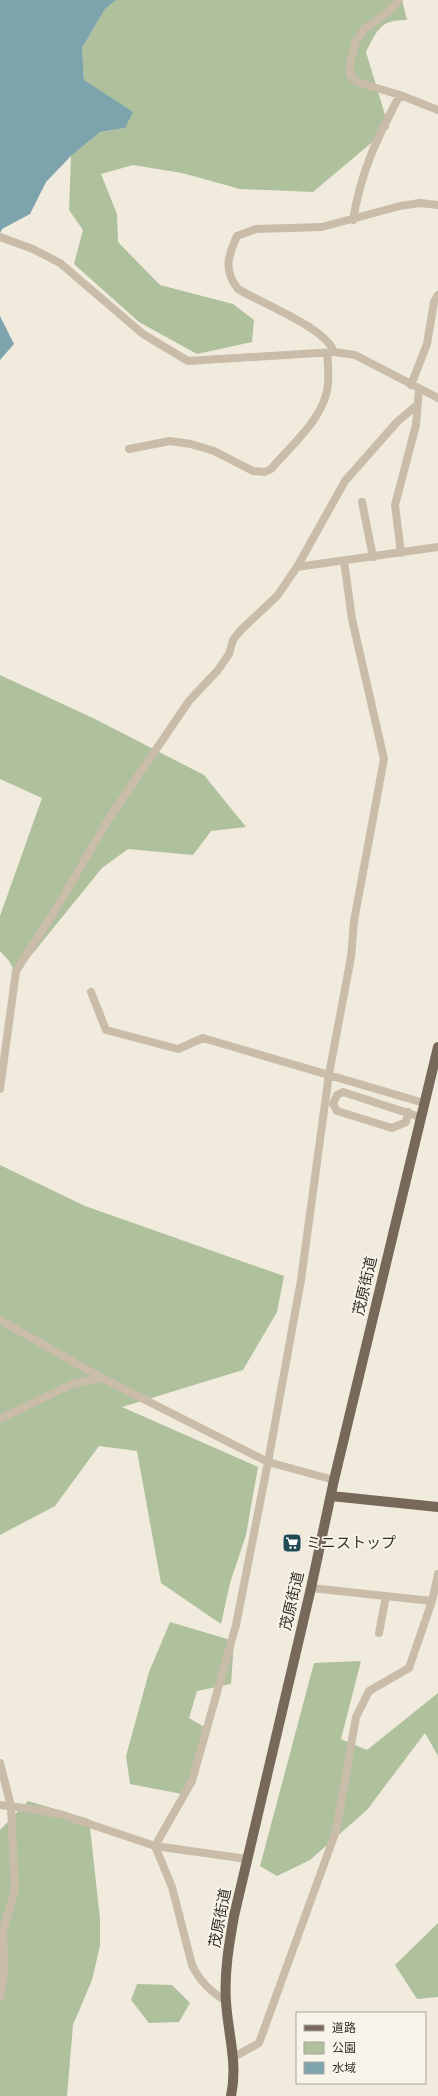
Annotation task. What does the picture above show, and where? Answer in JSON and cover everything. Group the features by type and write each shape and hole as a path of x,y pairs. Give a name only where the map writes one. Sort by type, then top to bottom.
{"main road":[{"name":"茂原街道","path":"231,2096 234,2057 226,2002 226,1964 229,1945 311,1588 330,1496 438,1047"},
{"path":"330,1496 438,1507"}],"street":[{"path":"399,0 383,16 364,29 356,41 350,63 350,74 354,80 400,95 438,110"},
{"path":"354,220 357,196 368,158 400,95"},
{"path":"129,449 170,441 191,444 220,454 252,471 265,472 271,469 317,416 326,395 332,347 323,337 302,323 238,289 231,280 228,256 237,236 256,229 322,227 354,220 400,206 420,203 438,205"},
{"path":"0,238 33,249 60,263 143,334 188,361 331,353 355,355 438,398"},
{"path":"401,553 395,505 416,425 417,405 415,387 427,344 434,302 438,295"},
{"path":"0,1089 16,971 56,909 108,820 189,701 222,665 229,654 233,640 240,631 277,596 298,567 345,481 397,422 417,405"},
{"path":"362,502 373,557"},
{"path":"298,567 438,547"},
{"path":"155,1846 192,1781 236,1625 268,1462 301,1280 329,1074 351,958 354,921 384,759 352,619 344,561"},
{"path":"91,992 106,1030 178,1049 203,1038 424,1103"},
{"path":"408,1112 406,1122 392,1128 337,1111 333,1104 337,1095 343,1092 408,1112 420,1117"},
{"path":"0,1320 102,1378 268,1462 334,1480"},
{"path":"0,1419 72,1384 102,1378"},
{"path":"234,2057 259,2043 333,1838 356,1717 369,1691 409,1668 432,1601 438,1574"},
{"path":"311,1588 432,1601"},
{"path":"379,1633 386,1596"},
{"path":"0,1763 11,1806 15,1890 3,1930 4,1974 0,1997"},
{"path":"0,1805 63,1815 155,1846 248,1859"},
{"path":"155,1846 172,1887 192,1966 198,1977 211,1992 226,2002"}],"green space":[{"path":"116,0 402,0 407,20 398,20 385,24 377,32 366,52 389,128 313,192 240,189 182,173 133,165 101,174 117,214 118,242 160,285 233,304 254,320 252,342 197,354 139,322 74,264 83,230 69,210 71,156 100,132 125,128 84,80 82,48 105,9"},
{"path":"0,675 95,719 204,775 246,827 211,831 193,855 128,849 102,868 16,974 9,961 0,951 0,916 42,798 0,779"},
{"path":"0,1165 85,1206 284,1276 277,1312 243,1370 122,1407 258,1467 246,1535 230,1583 221,1624 161,1583 137,1451 99,1446 55,1506 0,1535"},
{"path":"170,1622 234,1641 231,1684 197,1691 189,1718 206,1728 187,1795 130,1784 126,1756 149,1672"},
{"path":"361,1661 341,1739 367,1750 438,1693 438,1756 425,1733 367,1810 310,1860 277,1876 260,1866 314,1663"},
{"path":"28,1801 89,1819 100,1919 100,1946 92,1980 73,2025 67,2096 0,2096 0,1830"},
{"path":"438,1923 438,1997 417,1999 395,1965"},
{"path":"137,1984 172,1985 190,2003 179,2022 149,2023 131,2000"}],"water":[{"path":"0,0 116,0 105,9 82,48 84,80 133,112 125,128 100,132 71,156 46,182 30,214 2,229 0,233"},
{"path":"0,316 14,344 0,360"}],"place":[{"name":"ミニストップ","path":"292,1543"}]}
